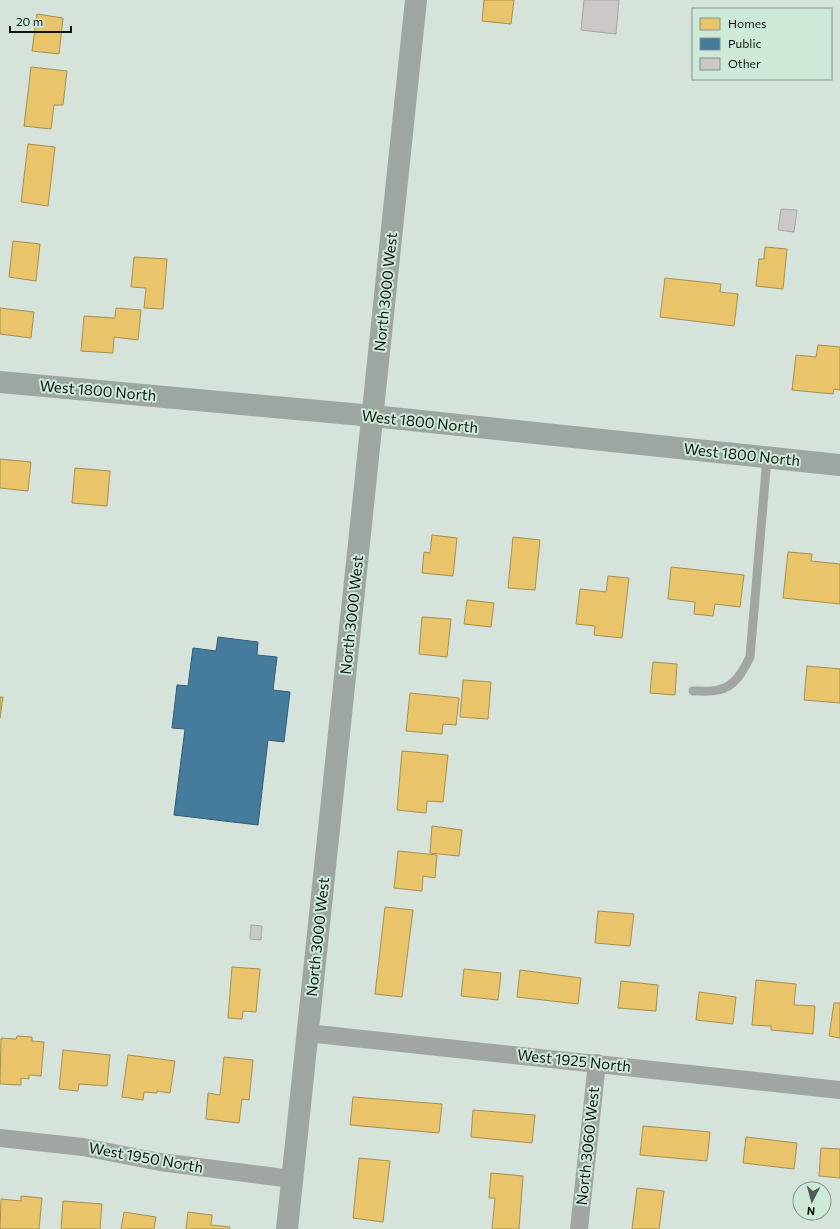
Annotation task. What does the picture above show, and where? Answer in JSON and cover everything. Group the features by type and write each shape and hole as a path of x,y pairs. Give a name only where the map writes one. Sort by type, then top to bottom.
{"main road":[{"name":"North 3000 West","path":"287,1229 416,0"},
{"name":"West 1800 North","path":"0,382 373,416 840,465"}],"street":[{"name":"West 1925 North","path":"307,1033 840,1090"},
{"name":"North 3060 West","path":"579,1229 597,1063"},
{"name":"West 1950 North","path":"0,1138 83,1147 160,1162 292,1179"}],"lane":[{"path":"693,691 719,690 732,684 742,674 750,657 767,458"}],"building: Homes":[{"path":"484,0 514,0 511,24 482,21"},
{"path":"37,14 63,18 59,54 32,51"},
{"path":"31,67 67,71 63,105 54,105 51,129 24,126"},
{"path":"28,144 55,147 48,206 21,202"},
{"path":"13,241 40,244 36,281 9,277"},
{"path":"765,247 787,249 783,289 756,286 759,259 764,259"},
{"path":"134,257 167,259 163,309 144,308 146,288 131,287"},
{"path":"665,278 721,284 720,292 738,294 734,326 660,317"},
{"path":"0,308 34,312 31,338 0,334"},
{"path":"116,308 141,310 138,340 114,337 113,353 81,351 84,316 115,318"},
{"path":"818,345 840,347 840,390 834,389 833,394 792,390 796,355 816,357"},
{"path":"0,459 31,462 28,491 0,488"},
{"path":"75,468 110,471 107,506 72,503"},
{"path":"432,535 457,538 453,576 422,573 424,552 430,553"},
{"path":"513,537 540,540 535,590 508,588"},
{"path":"788,552 812,554 811,561 840,564 840,604 783,598"},
{"path":"671,567 744,575 740,607 715,604 713,616 694,614 695,602 668,599"},
{"path":"608,576 629,578 622,638 594,635 595,626 576,624 580,589 606,592"},
{"path":"467,600 494,603 491,627 464,624"},
{"path":"422,617 451,619 447,657 419,654"},
{"path":"653,662 677,664 675,695 650,693"},
{"path":"807,666 840,669 840,703 804,700"},
{"path":"463,680 491,682 488,719 460,717"},
{"path":"410,693 459,698 456,725 443,724 442,734 406,731"},
{"path":"0,697 3,697 0,718"},
{"path":"402,751 448,755 443,802 427,801 426,813 397,810"},
{"path":"432,826 462,830 459,856 430,853"},
{"path":"398,851 437,855 435,878 423,876 422,891 394,888"},
{"path":"385,907 413,910 402,997 375,994"},
{"path":"598,911 634,914 630,946 595,943"},
{"path":"232,967 260,969 256,1012 243,1011 242,1019 228,1018"},
{"path":"464,969 501,973 498,1000 461,996"},
{"path":"520,970 581,978 578,1004 517,997"},
{"path":"756,980 796,984 794,1005 815,1006 813,1034 771,1030 771,1026 752,1025"},
{"path":"621,981 658,985 656,1011 618,1008"},
{"path":"699,992 736,997 733,1024 696,1020"},
{"path":"834,1003 840,1003 840,1038 829,1036"},
{"path":"17,1036 32,1037 32,1041 44,1042 41,1076 29,1075 29,1079 21,1078 21,1085 0,1084 1,1038 16,1039"},
{"path":"63,1050 110,1055 107,1086 79,1084 78,1091 59,1089"},
{"path":"128,1055 175,1061 170,1093 157,1091 157,1093 144,1092 143,1100 122,1097"},
{"path":"224,1057 253,1060 249,1100 242,1099 239,1123 206,1119 208,1093 220,1095"},
{"path":"353,1097 442,1104 439,1133 350,1125"},
{"path":"473,1110 535,1115 532,1143 471,1137"},
{"path":"643,1126 710,1132 707,1161 640,1155"},
{"path":"746,1137 797,1143 794,1169 743,1163"},
{"path":"821,1148 840,1149 840,1178 819,1176"},
{"path":"359,1158 390,1161 383,1222 353,1218"},
{"path":"491,1173 523,1176 519,1229 492,1229 495,1198 489,1198"},
{"path":"637,1188 664,1191 659,1229 632,1229"},
{"path":"21,1196 42,1198 39,1229 0,1229 1,1199 21,1201"},
{"path":"63,1201 102,1204 100,1229 61,1229"},
{"path":"124,1212 156,1217 154,1229 121,1229"},
{"path":"188,1212 212,1215 211,1225 230,1227 229,1229 186,1229"}],"building: Public":[{"path":"218,637 258,642 257,655 277,657 273,690 290,692 284,742 268,740 258,825 174,815 185,729 172,728 177,685 188,686 193,648 216,651"}],"building: Other":[{"path":"584,0 619,0 616,34 581,30"},
{"path":"781,209 797,210 794,232 778,230"},
{"path":"251,925 262,926 261,940 250,939"}]}
